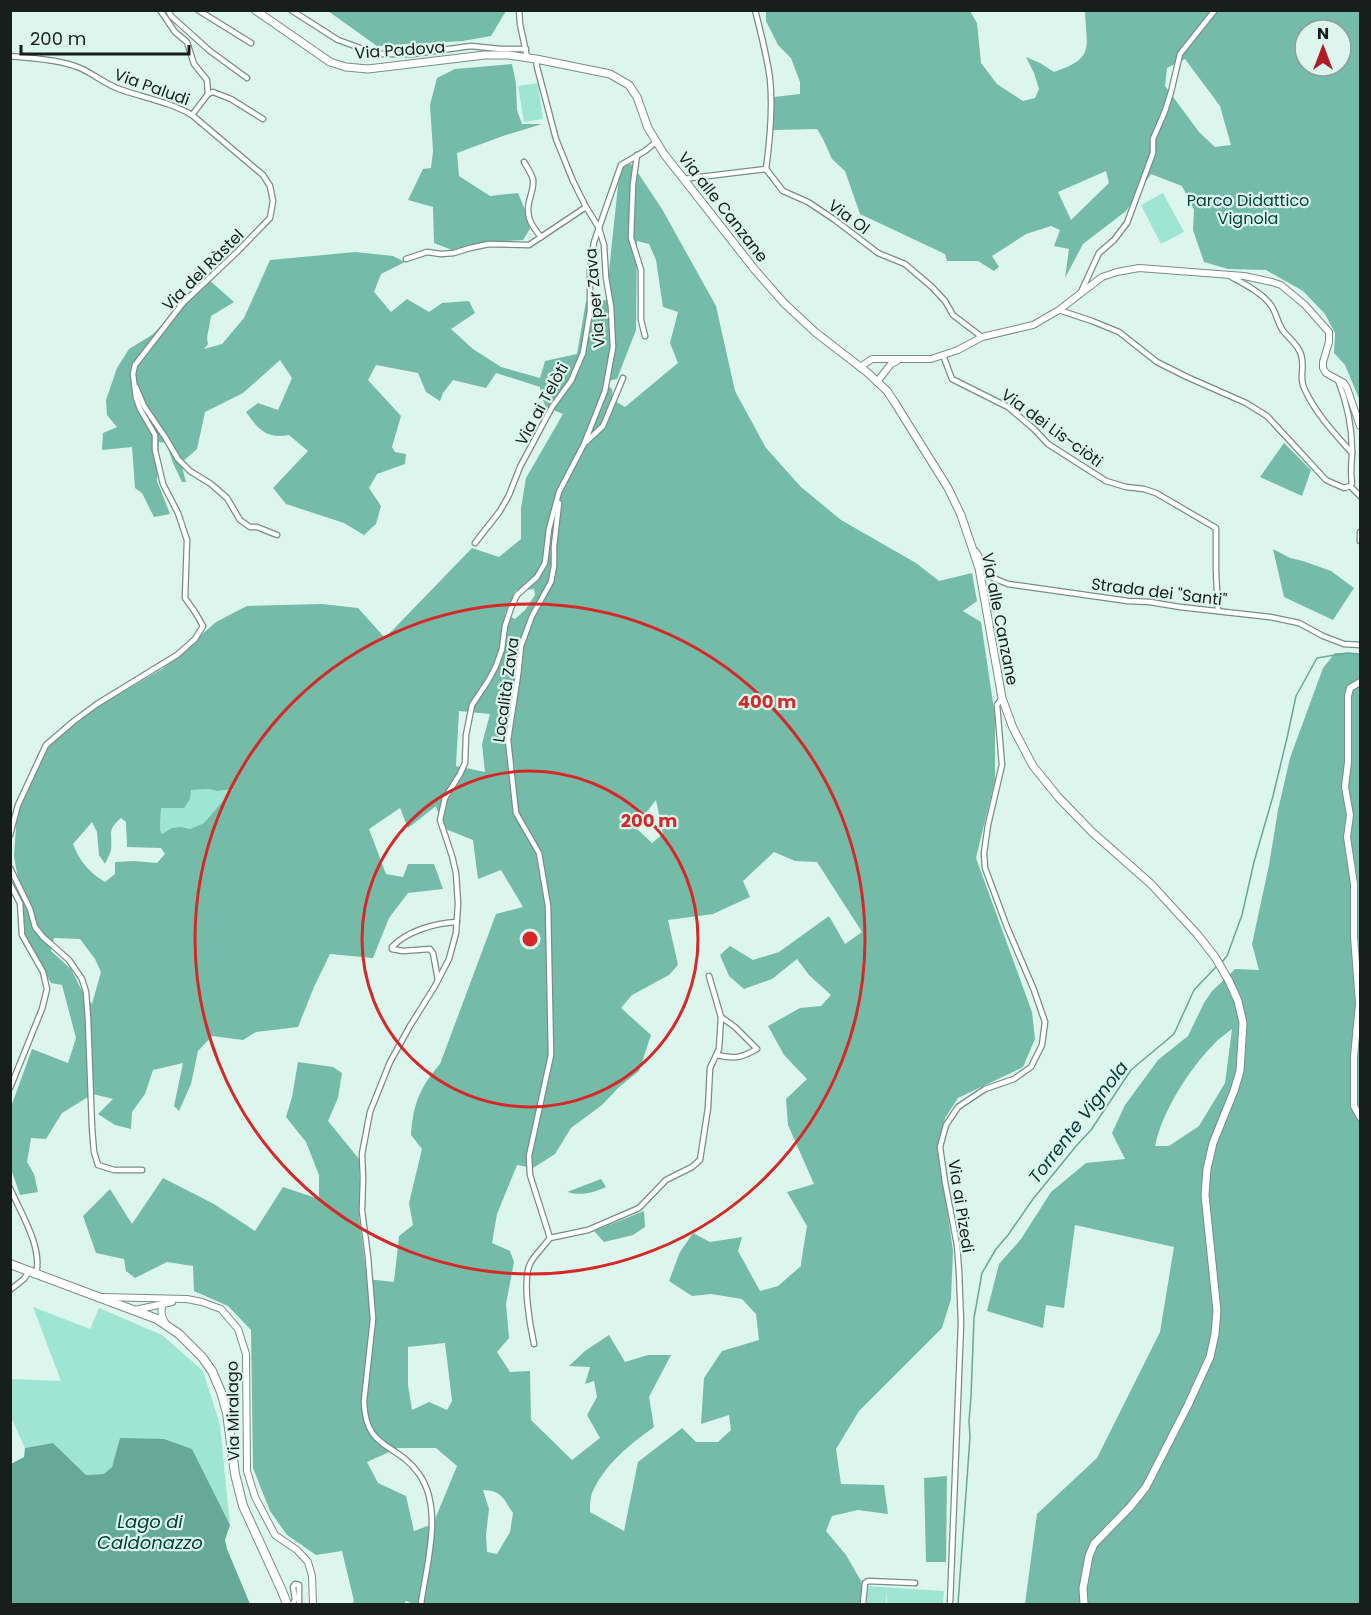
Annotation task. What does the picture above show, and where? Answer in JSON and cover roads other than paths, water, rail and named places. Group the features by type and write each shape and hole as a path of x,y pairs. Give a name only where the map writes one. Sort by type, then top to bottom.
{"main road":[{"name":"Via Padova","path":"255,10 330,62 346,67 368,69 485,55 527,53 536,58"},
{"name":"Via alle Canzane","path":"536,58 610,74 629,85 637,97 648,128 656,142 755,270 784,303 815,332 887,391 948,488 961,515 979,568 1002,698 1013,728 1033,766 1059,798 1092,832 1151,884 1197,934 1215,957 1238,1001 1243,1023 1240,1071 1213,1143 1207,1169 1205,1195 1217,1311 1210,1357 1200,1383 1146,1487 1094,1545 1089,1556 1083,1588 1084,1605"},
{"path":"10,1264 149,1315 166,1324 202,1357 217,1381 227,1413 235,1474 243,1506 287,1605"}],"street":[{"name":"Via Paludi","path":"160,10 175,32 187,42 194,64 207,80 208,94"},
{"path":"168,10 171,16 210,51 248,78"},
{"path":"198,10 251,44"},
{"path":"291,10 338,40 377,54 390,55 471,46 527,53 519,10"},
{"path":"683,179 766,169 769,150 770,80 754,10"},
{"path":"1080,294 1099,253 1114,240 1126,223 1154,153 1154,139 1171,92 1180,54 1215,10"},
{"name":"Via Paludi","path":"10,56 63,62 81,68 107,84 180,108 192,115 208,94 213,92 221,94 263,119"},
{"path":"536,58 556,139 586,207 599,228"},
{"name":"Via del Ràstel","path":"10,835 18,805 46,745 97,704 177,655 195,639 203,626 185,598 187,540 178,513 163,484 155,450 155,435 140,409 133,374 135,365 183,303 270,218 273,201 270,186 263,175 192,115"},
{"name":"Via ai Telòti","path":"475,543 501,511 520,467 552,407 571,381 583,353 590,311 590,270 594,242 621,165 656,142"},
{"path":"637,155 633,184 631,238 640,270 645,336"},
{"path":"524,162 532,177 533,188 528,215 541,237"},
{"name":"Via Ol","path":"766,169 783,191 808,202 878,252 905,264 932,287 945,301 953,315 982,337"},
{"path":"406,259 427,252 453,254 489,244 529,245 586,207"},
{"name":"Via per Zava","path":"558,499 559,492 584,444 605,391 613,347 604,245 599,228"},
{"path":"860,367 872,360 924,360 958,350 982,337 1033,325 1059,310 1102,278 1117,272 1139,268 1226,274 1272,282 1285,288 1305,305 1329,332 1323,368 1326,373 1344,383 1360,426"},
{"path":"1226,274 1263,297 1270,304 1283,331 1300,352 1302,383 1306,394 1352,453"},
{"path":"1059,310 1119,332 1157,362 1246,403 1267,416 1326,480 1344,488 1350,486"},
{"name":"Via dei Lis-ciòti","path":"943,355 952,379 1008,407 1048,444 1066,456 1106,481 1144,489 1167,498 1216,528 1218,611"},
{"path":"877,382 891,364 900,360"},
{"path":"584,444 603,426 623,378"},
{"path":"1338,379 1347,402 1350,420 1352,453 1350,471 1352,483 1350,486"},
{"path":"135,385 144,406 178,459 190,471 211,484 227,498 240,520 250,527 257,527 277,535"},
{"path":"1350,486 1360,496"},
{"path":"421,1605 432,1541 432,1516 428,1495 420,1475 405,1459 380,1443 368,1427 364,1411 374,1319 362,1211 362,1154 370,1112 390,1062 449,959 456,933 458,904 456,873 440,820 445,798 465,763 466,735 472,705 496,666 502,650 505,626 511,608 517,595 537,577 545,563 549,529 558,499"},
{"name":"Località Zava","path":"550,1238 530,1175 529,1156 551,1055 548,906 538,854 516,813 508,740 521,646 532,616 551,582 558,499"},
{"path":"1360,532 1360,541"},
{"name":"Strada dei \"Santi\"","path":"970,541 993,578 1008,584 1128,601 1270,617 1299,623 1344,644 1360,645"},
{"path":"1360,682 1350,688 1348,696 1348,762 1345,787 1350,815 1347,837 1354,884 1354,938 1359,1003 1354,1057 1354,1106 1360,1117"},
{"name":"Via ai Pizedi","path":"950,1605 960,1281 957,1245 940,1147 946,1125 957,1107 985,1089 1014,1079 1031,1067 1042,1044 1045,1022 985,868 984,853 988,825 1002,765 997,705 1002,698"},
{"path":"10,868 30,909 35,927 69,960 82,979 86,992 94,1152 98,1165 114,1170 142,1170"},
{"path":"10,884 20,903 22,935 43,972 47,987 42,1009 10,1088"},
{"path":"438,981 433,953 429,949 403,951 392,949 392,947 398,940 423,929 457,921"},
{"path":"534,1344 527,1296 528,1271 530,1262 550,1238 588,1230 639,1208 666,1180 692,1167 700,1160 708,1108 710,1068 717,1056 721,1017 709,976"},
{"path":"717,1056 735,1058 757,1049 721,1017"},
{"path":"10,1188 31,1233 37,1262 33,1273 10,1290"},
{"path":"98,1296 187,1299"},
{"path":"140,1298 134,1303 134,1309 187,1299"},
{"name":"Via Miralago","path":"187,1299 221,1309 238,1329 246,1354 247,1471 255,1497 275,1535 297,1550 308,1562 312,1576 312,1605"},
{"path":"164,1303 161,1312 166,1324"},
{"path":"863,1605 867,1581 915,1583"},
{"path":"293,1605 295,1599 292,1587 295,1584 299,1585 299,1605"}],"water":[{"name":"Lago di Caldonazzo","path":"120,1438 164,1439 192,1449 230,1525 225,1540 227,1549 250,1604 11,1604 11,1464 24,1457 25,1448 53,1443 86,1475 104,1474 112,1467"}],"waterway":[{"name":"Torrente Vignola","path":"1222,962 1227,956 1242,915 1296,696 1317,658 1347,653 1360,654"},
{"name":"Torrente Vignola","path":"958,1604 970,1437 974,1318 982,1273 996,1249 1033,1199 1091,1130 1131,1070 1174,1034 1194,990 1216,967"}],"park label":[{"name":"Parco Didattico Vignola","path":"1248,209"}]}
